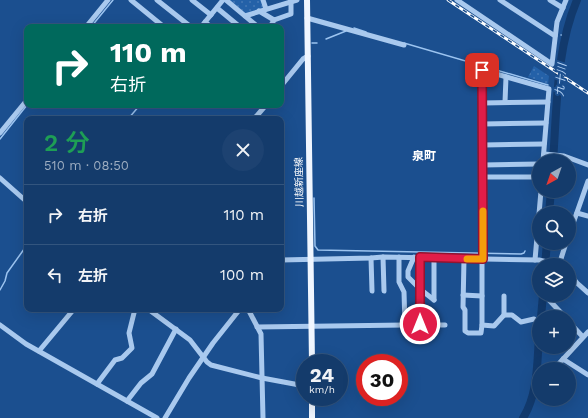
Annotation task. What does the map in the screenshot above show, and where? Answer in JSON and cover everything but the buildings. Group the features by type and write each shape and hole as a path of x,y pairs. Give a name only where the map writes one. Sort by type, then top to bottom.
{"main road":[{"name":"川越新座線","path":"307,0 312,354"},
{"path":"312,406 312,418"}],"street":[{"path":"88,24 108,0"},
{"path":"131,0 160,24"},
{"path":"157,0 187,24"},
{"path":"192,0 211,15"},
{"path":"207,24 205,22 225,0 254,24"},
{"path":"263,0 266,9"},
{"path":"457,0 552,64 557,22 566,0"},
{"path":"500,0 516,8"},
{"path":"506,0 556,34"},
{"path":"550,0 563,8"},
{"path":"245,16 293,1 291,14 274,20 272,24"},
{"path":"217,8 236,24"},
{"path":"260,11 274,20"},
{"path":"307,18 404,45"},
{"path":"284,82 303,59 308,56"},
{"path":"464,259 463,307 465,330 468,333 481,333 483,259 482,70 549,89 544,144 546,154"},
{"path":"506,77 506,102"},
{"path":"482,103 548,102"},
{"path":"0,133 24,104"},
{"path":"257,116 263,108"},
{"path":"483,124 546,123"},
{"path":"483,145 544,144"},
{"path":"576,161 588,165"},
{"path":"483,165 532,164"},
{"path":"483,177 532,177"},
{"path":"0,178 24,199"},
{"path":"588,180 577,213 588,216"},
{"path":"537,258 541,198"},
{"path":"284,260 383,257 532,260"},
{"path":"383,257 384,291"},
{"path":"399,257 399,282 404,292 405,325"},
{"path":"417,257 420,289 420,324"},
{"path":"417,257 408,271 408,277 434,300 434,258"},
{"path":"371,258 372,291"},
{"path":"576,282 588,293"},
{"path":"464,295 482,296"},
{"path":"482,325 494,326 504,315 504,296"},
{"path":"551,302 558,310"},
{"path":"39,351 72,312"},
{"path":"97,384 116,360 122,358 132,348 129,333 134,312"},
{"path":"152,312 190,340 207,362 215,367 296,384"},
{"path":"165,418 189,378 216,338 238,312"},
{"path":"250,312 261,334 263,418"},
{"path":"504,315 512,315 521,322 532,319"},
{"path":"257,327 445,324"},
{"path":"0,325 16,338 157,418"},
{"path":"127,401 141,383 152,374 176,329"},
{"path":"576,330 583,337"},
{"path":"560,362 588,332"},
{"path":"563,359 588,375"}],"shaded area":[{"path":"229,0 262,0 264,6 263,8 246,14"},
{"path":"534,66 549,76 548,84 528,77"}],"waterway":[{"path":"93,24 113,0"},
{"name":"九十川","path":"553,154 561,58 570,19 577,0"},
{"path":"354,28 366,32"},
{"path":"326,39 346,31"},
{"name":"九十川","path":"561,35 565,36"},
{"path":"312,43 317,43"},
{"path":"404,43 548,85"},
{"path":"0,139 25,108"},
{"path":"131,116 137,108"},
{"path":"314,198 315,246 318,250 521,254 525,251"},
{"name":"九十川","path":"550,198 550,206"},
{"path":"0,290 7,273 24,249"},
{"name":"九十川","path":"546,250 546,258"},
{"name":"九十川","path":"542,302 542,310"},
{"name":"九十川","path":"523,418 532,399 536,379 538,354"}],"railway":[{"path":"448,0 588,93"}],"slow traffic":[{"path":"467,259 483,259 483,211"}],"district":[{"name":"泉町","path":"424,156"}],"route":[{"path":"420,324 420,257 483,259 482,70"}]}
